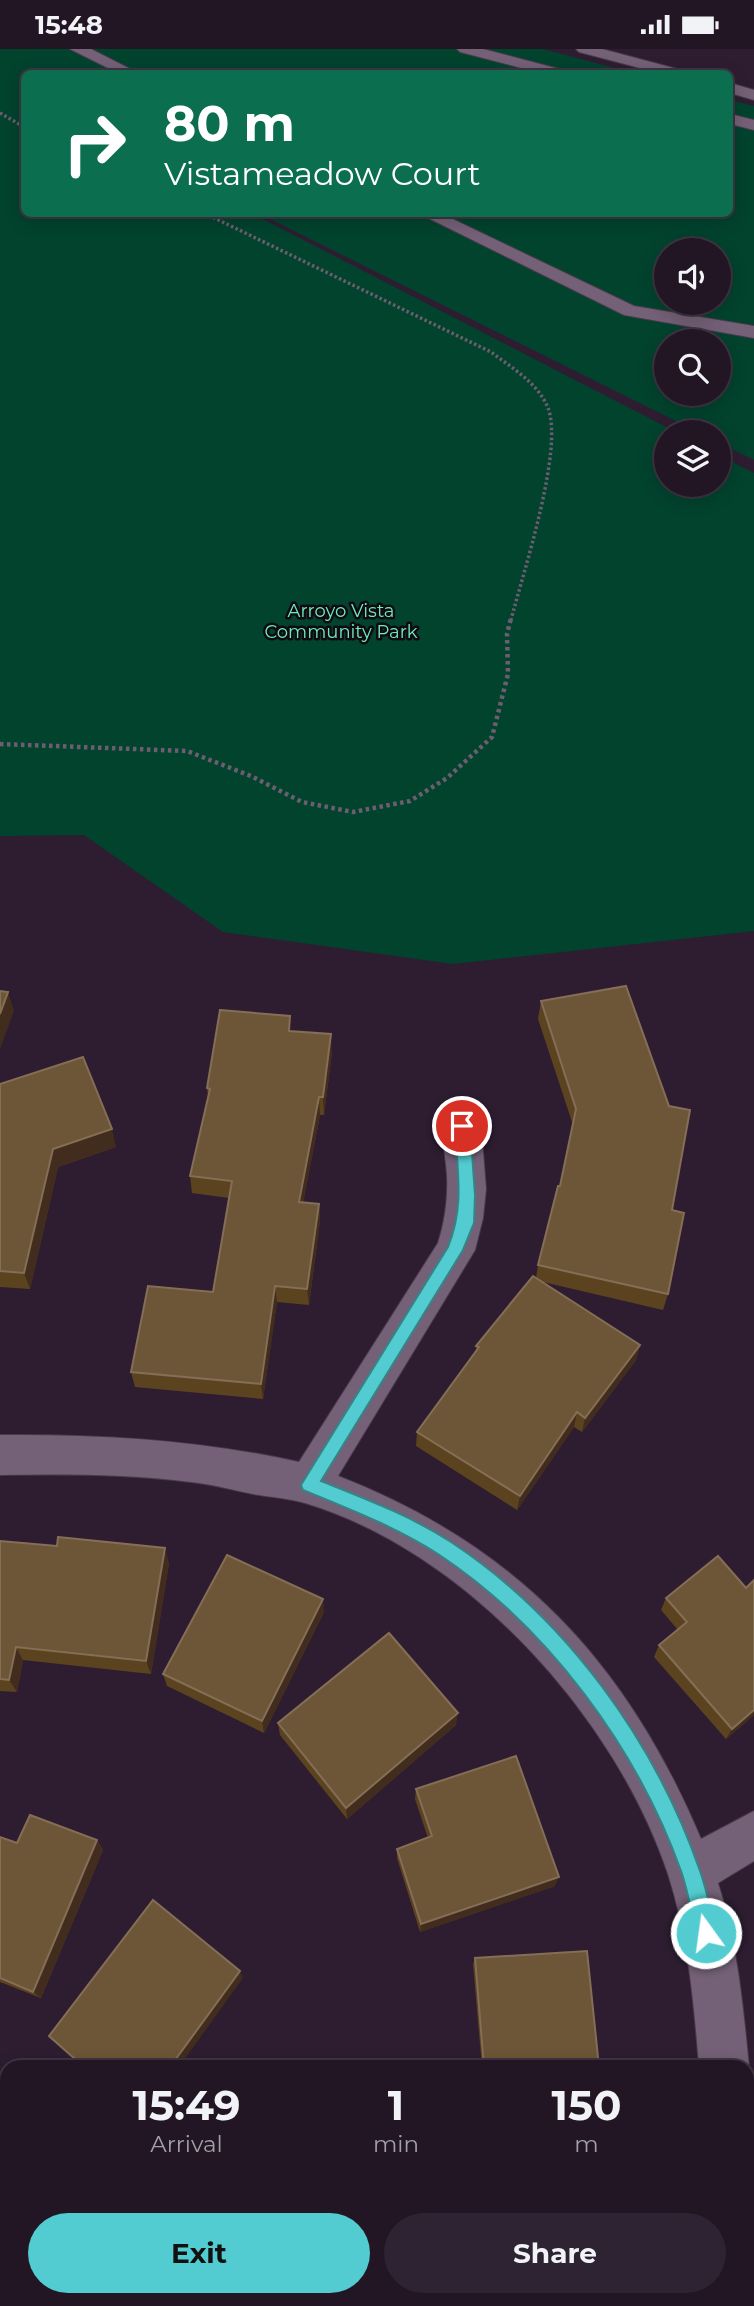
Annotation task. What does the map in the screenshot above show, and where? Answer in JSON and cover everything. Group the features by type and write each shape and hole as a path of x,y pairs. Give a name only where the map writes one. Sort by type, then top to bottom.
{"street":[{"path":"309,1485 455,1250 466,1223 467,1195 462,1126"},
{"path":"0,1455 76,1454 185,1461 309,1485 392,1518 444,1548 516,1603 585,1681 620,1727 659,1795 691,1872 706,1933 723,2060"},
{"path":"691,1872 754,1834"}],"lane":[{"path":"78,49 124,70"},
{"path":"464,49 545,70"},
{"path":"584,49 664,70"},
{"path":"733,89 754,95"},
{"path":"733,120 754,125"},
{"path":"434,217 631,310 754,332"}],"path":[{"path":"0,113 21,125"},
{"path":"0,744 187,751 251,776 302,802 353,812 410,801 447,778 492,737 508,674 507,634 547,479 554,436 548,408 532,383 491,352 212,217"}],"green space":[{"name":"Arroyo Vista Community Park","path":"0,49 543,49 622,70 21,70 21,217 259,217 654,421 654,497 731,497 731,461 754,473 754,931 453,964 223,932 84,835 0,836"},
{"path":"733,101 754,106 754,460 731,449 731,420 674,420 266,217 733,217"}],"building":[{"path":"626,986 669,1106 690,1110 672,1210 684,1213 668,1294 538,1265 560,1186 576,1109 541,1001"},
{"path":"0,991 8,992 0,1014"},
{"path":"220,1010 290,1016 289,1031 331,1034 323,1097 319,1097 299,1202 319,1204 307,1289 275,1286 261,1384 131,1372 148,1286 213,1292 232,1181 190,1176 210,1089 207,1088"},
{"path":"83,1057 112,1129 53,1149 24,1273 0,1271 0,1084"},
{"path":"533,1276 640,1345 585,1418 577,1412 520,1496 417,1432 479,1347 476,1346"},
{"path":"58,1537 165,1548 146,1661 16,1647 9,1680 0,1679 0,1541 57,1546"},
{"path":"227,1555 323,1599 262,1721 163,1674"},
{"path":"718,1556 746,1588 754,1580 754,1710 732,1729 659,1645 687,1622 666,1598"},
{"path":"389,1633 458,1713 346,1808 278,1723"},
{"path":"516,1756 559,1877 421,1924 397,1849 432,1836 416,1789"},
{"path":"30,1815 97,1840 33,1992 0,1978 0,1837 17,1843"},
{"path":"153,1900 240,1971 175,2060 76,2060 49,2036"},
{"path":"587,1951 598,2060 483,2060 475,1958"}],"route":[{"path":"462,1126 467,1195 466,1223 455,1250 309,1485 392,1518 444,1548 516,1603 568,1661 620,1727 659,1795 691,1872 706,1933"}]}
